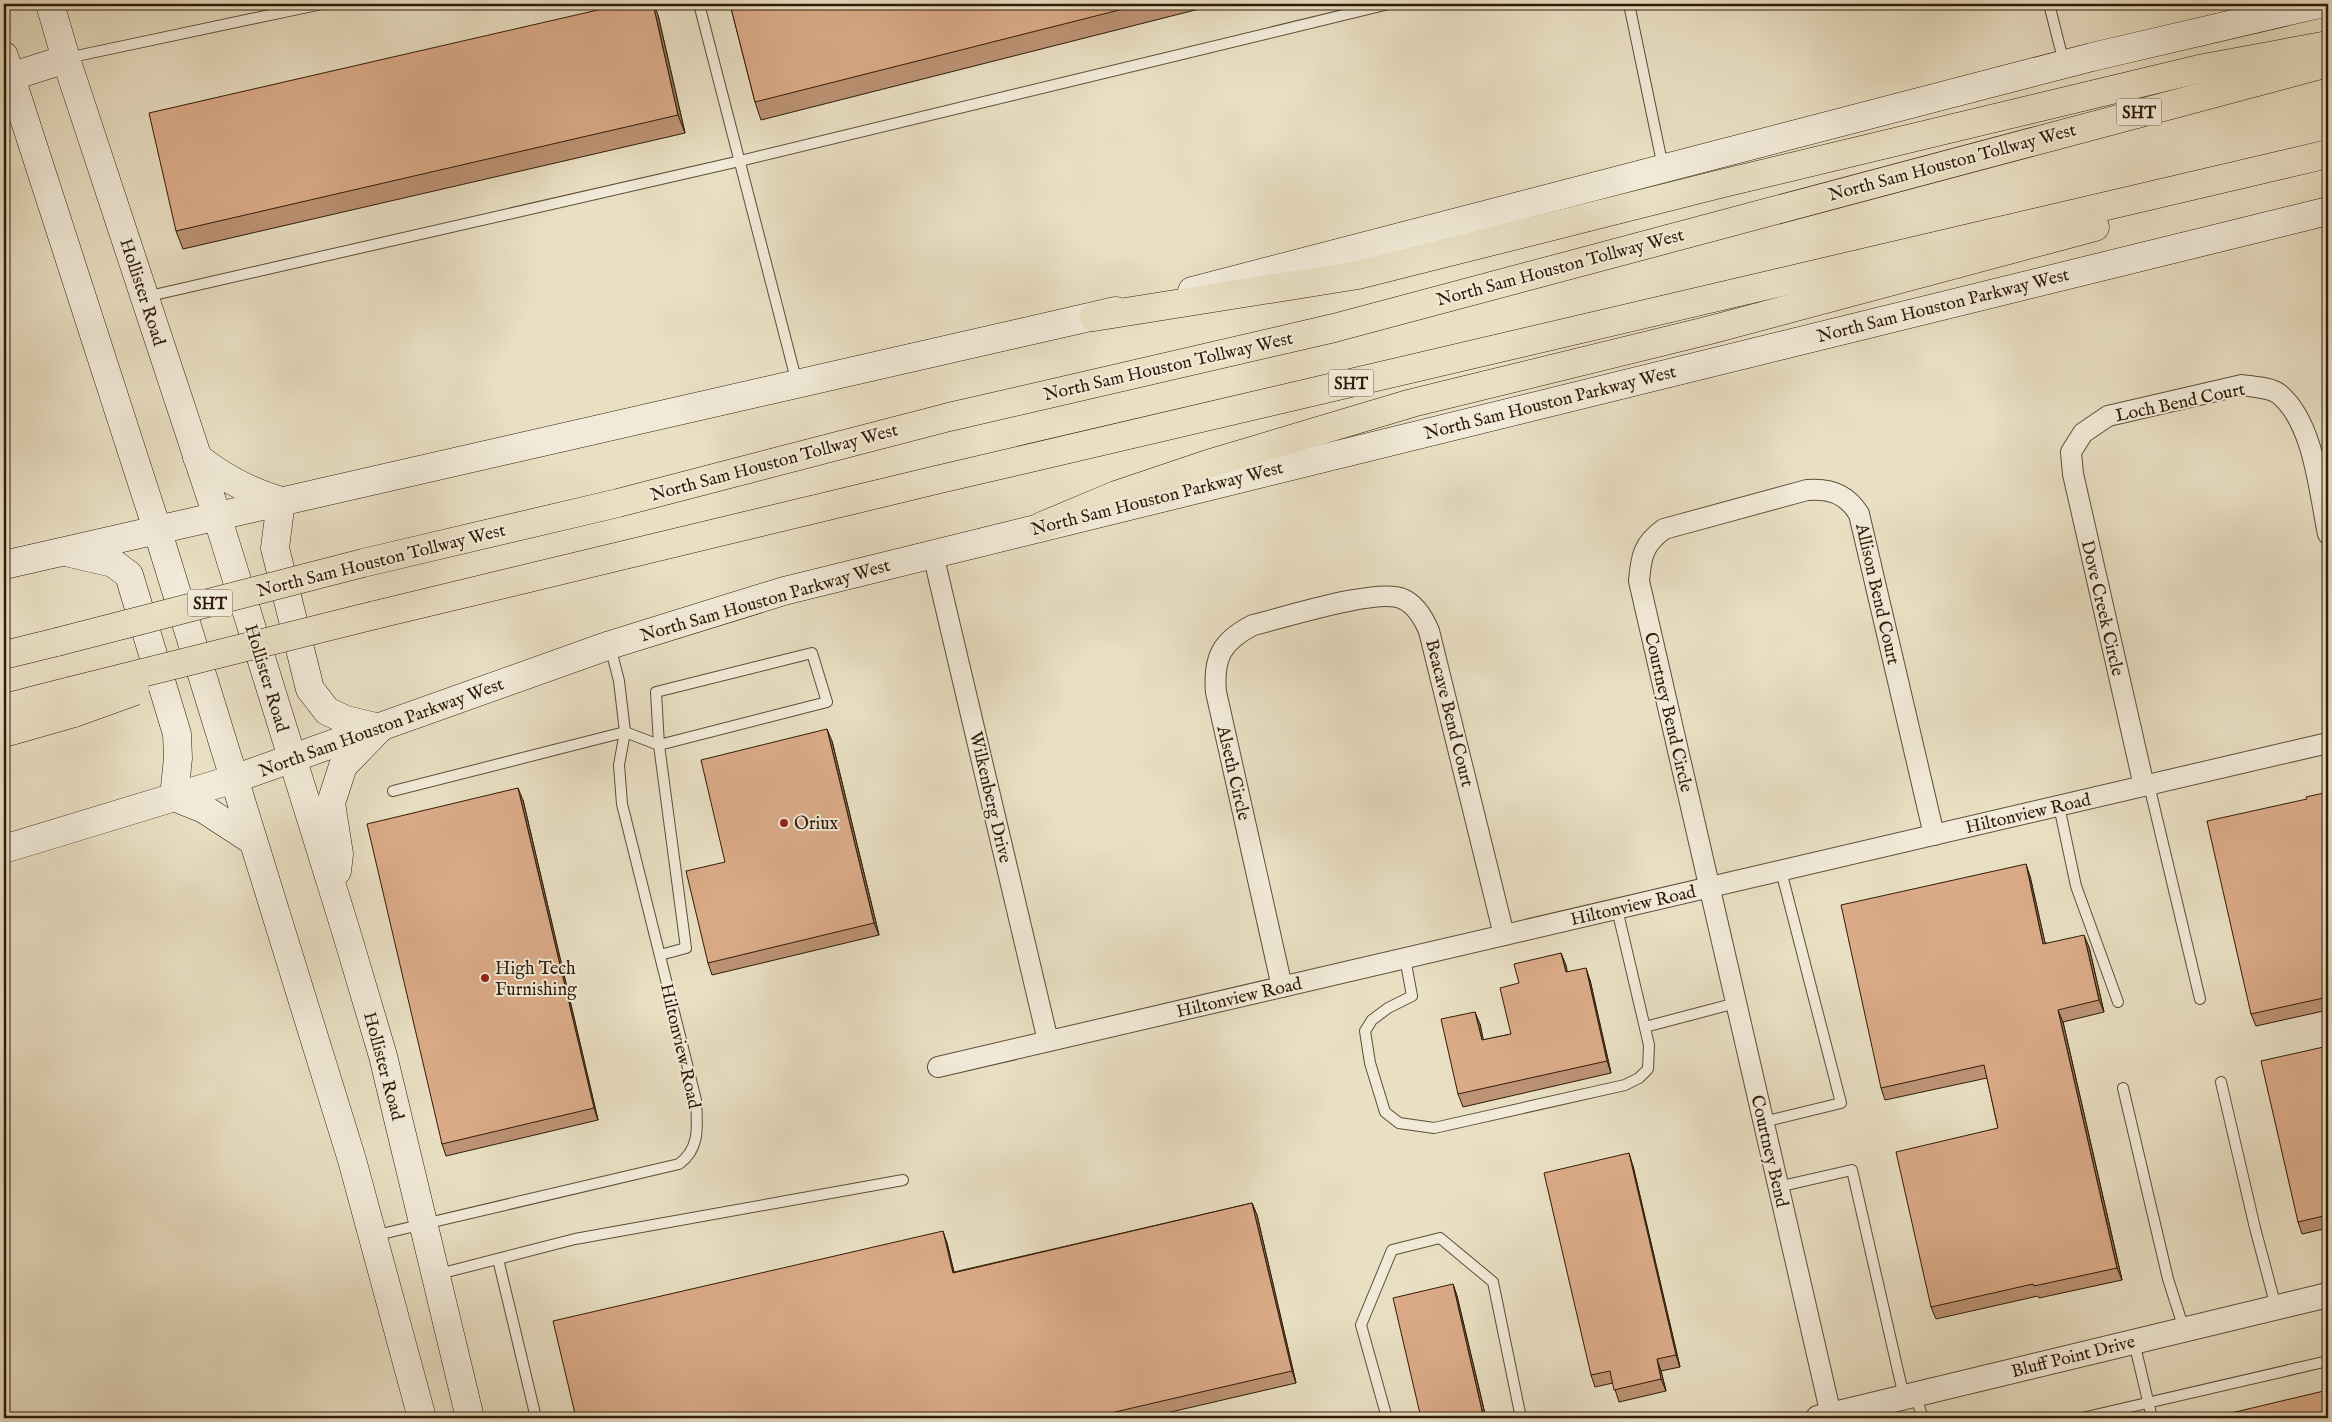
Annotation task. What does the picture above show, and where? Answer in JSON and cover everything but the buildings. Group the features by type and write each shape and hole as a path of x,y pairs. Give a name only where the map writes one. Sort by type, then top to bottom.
{"highway":[{"path":"1094,317 1358,275 1724,183 2189,71 2328,45"},
{"name":"North Sam Houston Tollway West","path":"4,656 363,564 618,503 949,417 1334,328 2328,63"},
{"path":"1042,526 1116,495 1217,462 1412,403 1701,333 2070,234 2215,194 2328,155"},
{"name":"SHT","path":"4,708 72,702 273,641 375,615 936,480 2328,155"},
{"path":"4,733 72,702"}],"main road":[{"name":"Hollister Road","path":"50,4 66,59 217,516 334,891 383,1056 434,1275 470,1418"},
{"path":"4,565 797,382 1094,317 2065,64 2319,4"},
{"path":"66,59 7,66 157,529 352,1160 422,1418"},
{"name":"North Sam Houston Parkway West","path":"4,848 234,779 610,645 784,591 2328,211"},
{"path":"197,457 234,483 257,494 281,501"},
{"path":"281,501 275,548 310,690 328,711 346,720 380,728"},
{"path":"63,551 113,563 129,575 177,734 178,758 174,797 204,809 253,841"},
{"path":"334,891 339,854 331,803 343,766 380,728"}],"street":[{"name":"Loch Bend Court","path":"2083,433 2108,416 2242,385 2278,393 2299,417 2310,450 2328,534"},
{"name":"Dove Creek Circle","path":"2083,433 2071,452 2073,474 2146,785"},
{"name":"Allison Bend Court","path":"1651,538 1664,529 1807,490 1823,489 1851,501 1859,514 1934,835"},
{"name":"Courtney Bend Circle","path":"1651,538 1641,558 1639,582 1709,887"},
{"name":"Wilkenberg Drive","path":"933,554 1048,1041"},
{"name":"Beacave Bend Court","path":"1304,613 1373,596 1403,598 1423,616 1429,631 1504,935"},
{"name":"Alseth Circle","path":"1282,987 1216,692 1214,675 1218,659 1225,644 1238,633 1254,625 1304,613"},
{"name":"Hiltonview Road","path":"938,1067 2328,743"},
{"name":"Courtney Bend","path":"1709,887 1778,1187 1827,1417"},
{"name":"Bluff Point Drive","path":"1827,1417 2328,1295"}],"lane":[{"path":"66,59 322,4"},
{"path":"699,4 797,382"},
{"path":"144,297 740,161 1390,4"},
{"path":"1629,4 1663,168"},
{"path":"2049,4 2065,64"},
{"name":"Hiltonview Road","path":"372,1236 679,1164 691,1155 697,1130 696,1100 622,804 619,764 624,732 619,681 610,645"},
{"path":"393,791 624,732 659,745 827,702 812,653 656,692 659,745 686,948 660,955"},
{"path":"2146,785 2200,999"},
{"path":"2059,806 2076,886 2118,1002"},
{"path":"1763,1122 1841,1103 1781,870"},
{"path":"1405,958 1412,996 1388,1008 1372,1020 1366,1031 1370,1063 1385,1112 1399,1123 1434,1128 1625,1085 1639,1078 1648,1069 1649,1045 1617,909"},
{"path":"1645,1027 1736,1003"},
{"path":"2221,1082 2255,1228 2276,1307"},
{"path":"2123,1088 2168,1279 2184,1330"},
{"path":"1778,1187 1852,1170 1910,1396 1923,1418"},
{"path":"434,1275 575,1239 903,1180"},
{"path":"1387,1418 1361,1325 1392,1250 1440,1238 1493,1282 1521,1418"},
{"path":"498,1258 536,1418"},
{"path":"2134,1342 2152,1418"},
{"path":"2082,1418 2328,1361"}],"place":[{"name":"Oriux","path":"784,823"},
{"name":"High Tech Furnishing","path":"485,978"}]}
